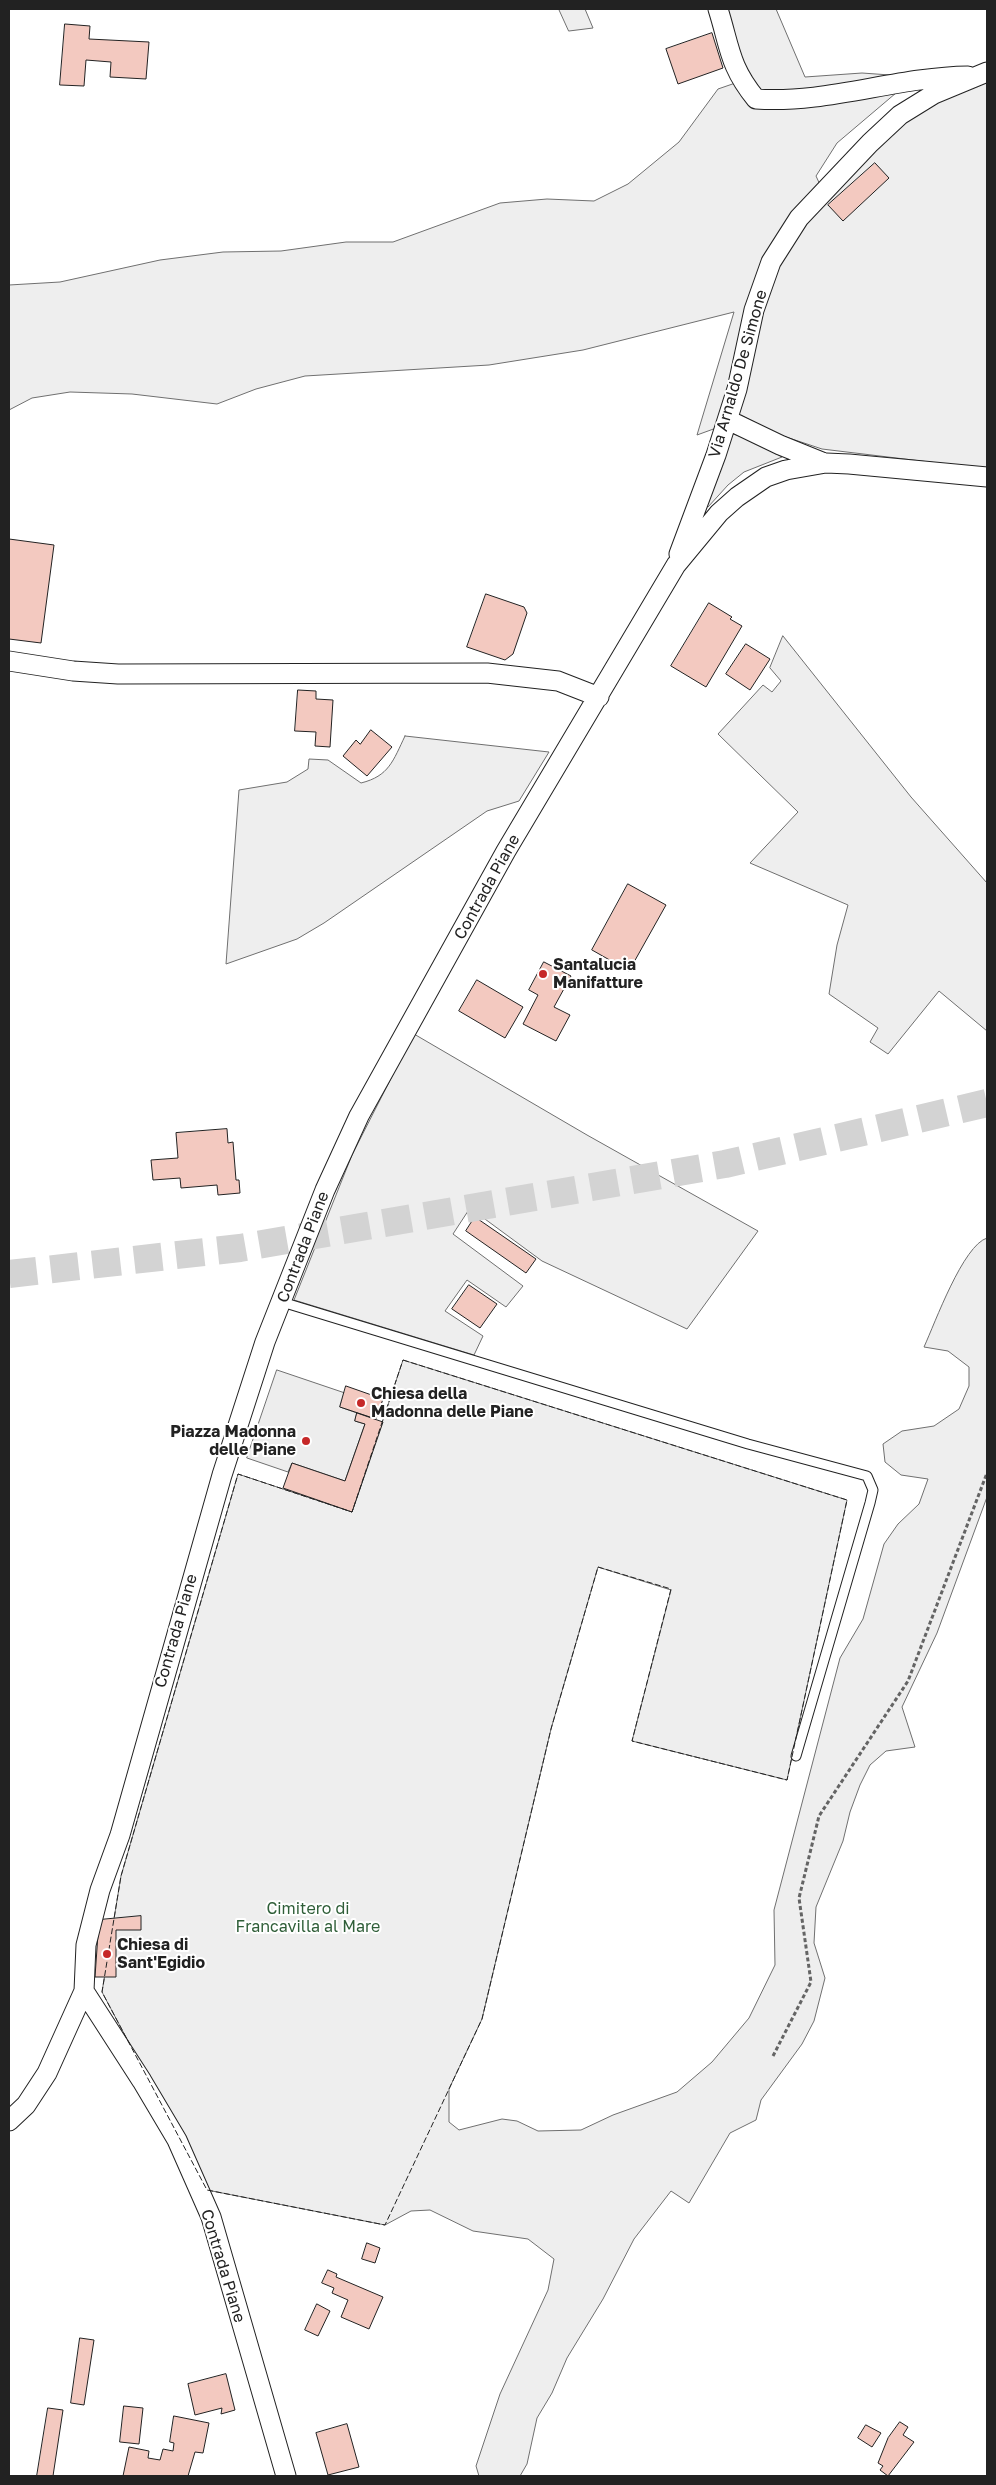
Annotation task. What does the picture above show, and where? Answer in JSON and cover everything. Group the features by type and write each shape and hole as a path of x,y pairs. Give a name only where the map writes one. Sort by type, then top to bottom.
{"street":[{"path":"718,9 731,60 742,82 756,99 780,101 811,99 894,82 985,74"},
{"name":"Via Arnaldo De Simone","path":"676,565 728,420 737,389 754,310 771,262 799,218 870,143 900,115 934,94 985,74"},
{"path":"728,420 780,445 826,463"},
{"path":"676,565 719,513 752,486 786,470 826,463 987,477"},
{"name":"Contrada Piane","path":"9,2121 26,2106 47,2073 84,1991 86,1944 100,1890 120,1835 222,1475 265,1342 325,1190 359,1116 506,852 676,565"},
{"path":"9,660 73,671 118,674 487,673 558,681 599,697"},
{"name":"Contrada Piane","path":"84,1991 142,2081 177,2140 211,2218 286,2476"}],"lane":[{"path":"282,1302 748,1444 867,1476 873,1490 870,1503 796,1756"}],"path":[{"path":"773,2056 811,1982 799,1898 819,1816 908,1682 987,1473"}],"green space":[{"path":"559,9 585,9 593,28 569,31"},
{"path":"725,9 776,9 805,77 862,73 890,75 896,93 837,143 816,176 822,189 912,113 987,76 987,469 822,449 774,433 741,415 719,427 697,435 734,312 583,350 489,365 305,376 256,389 217,404 132,394 70,392 32,398 9,410 9,285 60,282 160,260 223,252 281,251 346,242 393,242 500,203 547,199 594,201 628,184 679,142 718,89 747,79"},
{"path":"731,433 755,442 782,457 744,472 728,485 708,507 706,506"},
{"path":"783,636 911,797 987,883 987,1031 939,991 888,1054 870,1042 878,1028 829,994 837,945 848,905 750,863 798,812 718,734 763,685 772,692 781,681 770,668"},
{"path":"405,736 549,752 519,801 487,811 324,923 297,939 226,964 239,790 287,782 308,769 309,759 328,760 361,783 384,772 393,760"},
{"path":"414,1034 587,1135 758,1231 687,1329 542,1261 470,1208 453,1234 523,1286 506,1307 467,1280 445,1311 483,1336 474,1355 294,1300 352,1155"},
{"name":"Cimitero di Francavilla al Mare","path":"987,1238 987,1497 937,1633 902,1707 915,1747 886,1751 870,1765 860,1785 850,1812 843,1841 816,1907 814,1943 825,1978 814,2021 802,2044 761,2100 756,2120 730,2133 689,2203 671,2191 634,2239 603,2299 567,2358 552,2393 537,2418 527,2464 520,2476 479,2476 476,2466 500,2394 548,2290 554,2259 528,2239 473,2231 430,2210 411,2211 385,2225 207,2190 102,1992 121,1876 238,1474 352,1512 403,1360 847,1500 787,1780 632,1741 671,1590 598,1567 551,1729 482,2019 449,2089 449,2122 459,2130 502,2119 517,2121 538,2131 581,2130 613,2115 677,2092 712,2062 749,2018 775,1965 774,1910 840,1658 863,1619 884,1544 898,1524 919,1504 928,1479 901,1475 885,1462 883,1444 902,1431 934,1426 959,1409 969,1386 969,1367 948,1351 924,1347 959,1269 978,1244"}],"shaded area":[{"name":"Piazza Madonna delle Piane","path":"277,1370 345,1393 340,1407 357,1413 355,1421 365,1424 345,1481 292,1463 288,1472 247,1458"}],"building":[{"path":"65,24 90,26 89,39 149,42 146,79 110,77 111,62 86,60 84,86 60,85"},
{"path":"712,33 723,68 678,84 666,49"},
{"path":"875,163 889,178 843,221 828,205"},
{"path":"9,539 54,545 41,643 9,639"},
{"path":"486,594 524,607 527,613 513,654 505,660 467,647"},
{"path":"709,603 732,617 730,619 742,626 706,687 671,666"},
{"path":"746,644 770,659 750,690 726,674"},
{"path":"298,690 316,691 316,699 333,700 330,747 315,746 316,732 295,731"},
{"path":"371,730 392,747 367,776 343,756 356,740 360,744"},
{"path":"628,884 666,905 629,971 592,950"},
{"path":"544,962 571,976 554,1007 570,1015 556,1041 523,1024 538,995 529,990"},
{"path":"477,980 523,1007 505,1038 459,1011"},
{"path":"227,1129 228,1143 233,1142 236,1180 239,1180 240,1193 218,1195 217,1185 181,1188 180,1178 153,1180 151,1160 178,1158 176,1133"},
{"path":"475,1217 536,1259 526,1273 466,1231"},
{"path":"469,1285 497,1304 480,1328 452,1309"},
{"name":"Chiesa della Madonna delle Piane","path":"346,1386 383,1399 376,1419 340,1407"},
{"path":"357,1413 383,1422 352,1512 283,1488 292,1463 345,1481 365,1424 355,1421"},
{"name":"Chiesa di Sant'Egidio","path":"141,1916 141,1930 116,1930 116,1977 95,1977 99,1920"},
{"path":"367,2243 380,2248 375,2263 362,2259"},
{"path":"328,2270 337,2274 336,2277 383,2297 369,2329 341,2317 348,2300 332,2293 334,2288 322,2283"},
{"path":"317,2304 330,2311 318,2336 305,2330"},
{"path":"80,2338 94,2340 84,2405 71,2403"},
{"path":"226,2374 235,2410 221,2414 222,2408 195,2415 188,2384"},
{"path":"124,2406 143,2408 139,2444 120,2442"},
{"path":"48,2408 63,2410 53,2476 37,2476"},
{"path":"174,2416 209,2423 203,2453 195,2452 188,2476 123,2476 129,2447 149,2451 148,2458 160,2460 163,2449 173,2451 174,2443 170,2442"},
{"path":"900,2422 908,2427 903,2435 914,2442 888,2476 880,2470 883,2466 878,2463 888,2438"},
{"path":"347,2424 359,2467 328,2475 316,2433"},
{"path":"866,2425 881,2433 872,2447 858,2438"}],"tunnel":[{"path":"9,1274 240,1248 725,1164 987,1103"}],"fence":[{"path":"403,1360 847,1500 787,1780 632,1741 671,1589 598,1567 551,1729 482,2019 385,2225 207,2190 102,1992 121,1876 238,1474 352,1512 403,1360"}],"place":[{"name":"Santalucia Manifatture","path":"543,974"},
{"name":"Chiesa della Madonna delle Piane","path":"361,1403"},
{"name":"Piazza Madonna delle Piane","path":"306,1441"},
{"name":"Chiesa di Sant'Egidio","path":"107,1954"}]}
